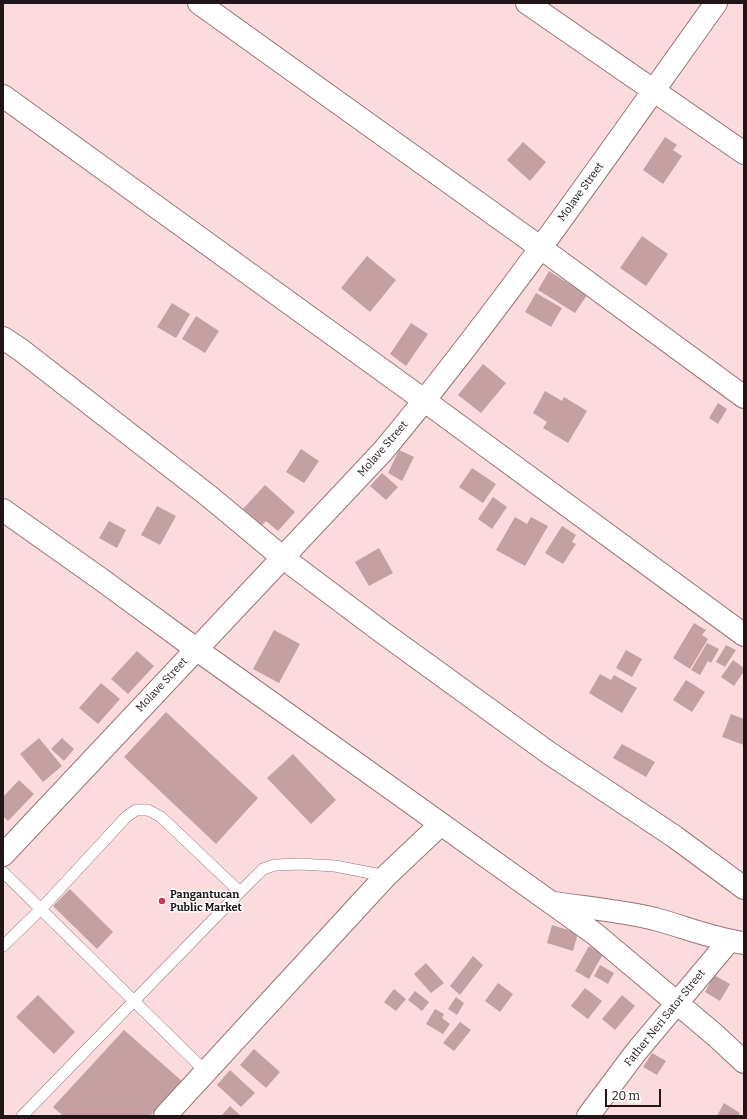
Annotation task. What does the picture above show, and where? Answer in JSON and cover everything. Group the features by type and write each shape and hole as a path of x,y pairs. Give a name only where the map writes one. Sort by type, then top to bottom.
{"street":[{"path":"199,3 541,248 744,397"},
{"path":"527,3 744,153"},
{"name":"Molave Street","path":"3,854 282,556 378,456 425,401 541,248 716,3"},
{"path":"3,96 425,401 744,635"},
{"path":"3,338 21,350 210,497 282,556 382,632 548,753 675,837 744,888"},
{"path":"3,510 553,903 594,934 677,1002 744,1062"},
{"path":"165,1116 386,876 441,824"},
{"path":"553,903 612,911 654,919 736,942"},
{"name":"Father Neri Sator Street","path":"588,1116 677,1002 736,942"}],"lane":[{"path":"3,946 41,909 126,817 136,810 148,810 161,817 240,892"},
{"path":"22,1116 263,870 275,865 300,864 335,866 386,876"},
{"path":"3,872 206,1072"}],"building":[{"path":"665,137 677,145 673,150 682,156 663,184 643,170"},
{"path":"523,142 546,162 530,181 507,160"},
{"path":"642,236 668,254 646,286 620,268"},
{"path":"367,256 396,280 370,312 341,288"},
{"path":"549,271 587,295 575,313 538,290"},
{"path":"536,293 562,308 551,327 525,312"},
{"path":"172,303 190,314 176,338 157,327"},
{"path":"196,316 219,331 205,353 182,339"},
{"path":"411,323 428,334 406,366 390,354"},
{"path":"483,364 506,383 481,413 458,395"},
{"path":"545,391 562,401 564,397 587,411 568,443 543,428 547,422 533,413"},
{"path":"718,403 727,409 718,424 709,418"},
{"path":"301,449 319,461 304,483 286,472"},
{"path":"399,450 414,457 402,481 388,473"},
{"path":"472,468 496,484 483,503 459,487"},
{"path":"382,473 398,487 386,500 370,486"},
{"path":"265,485 295,512 278,531 266,521 262,525 243,509"},
{"path":"493,497 507,507 492,529 478,519"},
{"path":"157,506 176,516 160,545 141,535"},
{"path":"515,517 527,524 531,517 548,526 525,566 496,550"},
{"path":"109,521 126,530 117,548 99,538"},
{"path":"562,526 576,535 572,542 576,544 563,564 545,553"},
{"path":"379,548 393,573 369,586 355,562"},
{"path":"694,623 706,630 702,635 708,639 690,669 673,658"},
{"path":"274,630 300,644 279,683 253,669"},
{"path":"707,643 719,649 711,663 708,661 700,675 691,670"},
{"path":"726,645 736,650 725,667 716,662"},
{"path":"626,650 642,659 632,677 616,668"},
{"path":"137,651 154,666 128,694 111,679"},
{"path":"733,660 744,668 744,671 734,686 721,677"},
{"path":"600,674 611,680 614,675 637,688 622,713 589,693"},
{"path":"686,680 705,692 692,712 673,700"},
{"path":"101,683 120,699 98,724 79,708"},
{"path":"166,712 258,798 216,844 124,757"},
{"path":"731,714 744,719 744,745 722,737"},
{"path":"39,738 62,766 43,782 20,754"},
{"path":"62,738 74,749 64,761 51,749"},
{"path":"622,744 655,762 646,777 613,758"},
{"path":"293,754 336,800 311,824 267,778"},
{"path":"19,780 34,794 8,821 3,816 3,797"},
{"path":"70,889 113,932 97,949 53,906"},
{"path":"552,925 578,933 573,951 547,943"},
{"path":"589,946 603,954 589,979 575,971"},
{"path":"473,956 483,965 460,995 450,986"},
{"path":"426,963 444,983 431,993 414,974"},
{"path":"600,965 614,973 608,984 594,976"},
{"path":"714,975 730,984 720,1001 705,992"},
{"path":"498,983 513,994 500,1012 485,1001"},
{"path":"585,988 602,1001 588,1019 571,1006"},
{"path":"394,989 406,999 396,1011 384,1002"},
{"path":"415,991 429,1002 422,1011 408,1000"},
{"path":"38,995 75,1032 54,1054 16,1017"},
{"path":"622,995 635,1006 615,1030 602,1019"},
{"path":"456,997 464,1003 457,1015 448,1009"},
{"path":"435,1009 444,1014 442,1018 450,1024 443,1034 426,1024"},
{"path":"460,1022 471,1030 454,1051 443,1043"},
{"path":"124,1030 183,1082 150,1116 63,1116 53,1107"},
{"path":"254,1049 280,1072 266,1088 240,1065"},
{"path":"652,1053 666,1061 657,1075 643,1067"},
{"path":"230,1070 255,1093 241,1107 217,1085"},
{"path":"724,1103 740,1113 738,1116 717,1116"},
{"path":"230,1106 241,1116 221,1116"}],"place":[{"name":"Pangantucan Public Market","path":"162,901"}]}
